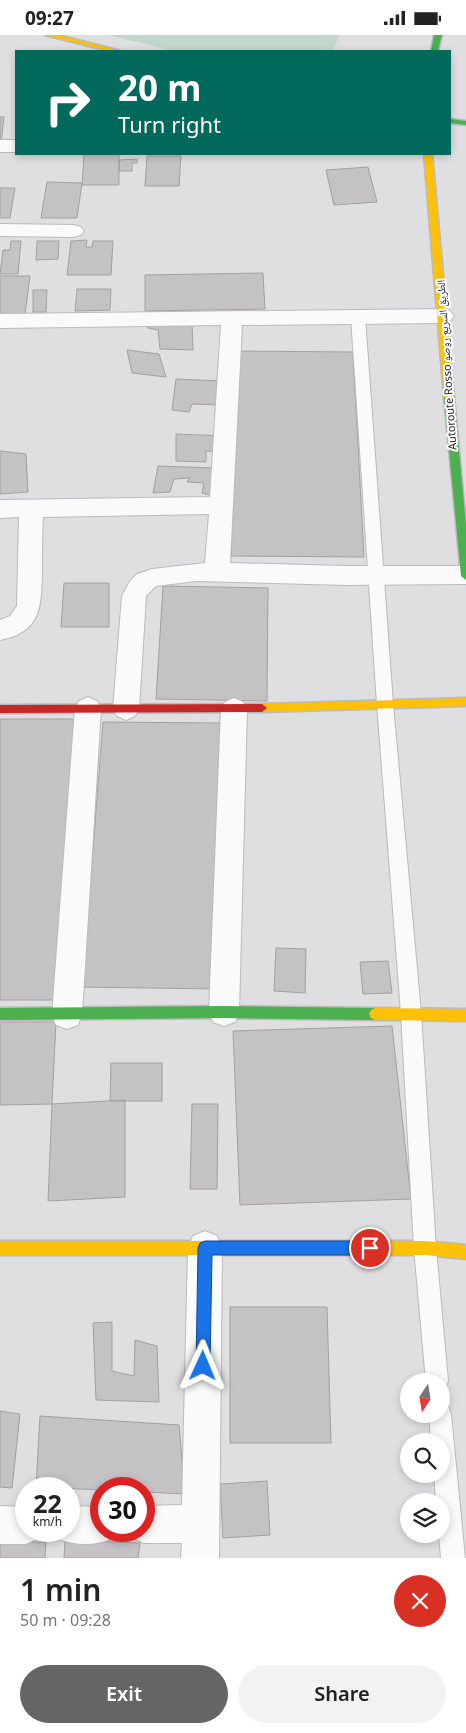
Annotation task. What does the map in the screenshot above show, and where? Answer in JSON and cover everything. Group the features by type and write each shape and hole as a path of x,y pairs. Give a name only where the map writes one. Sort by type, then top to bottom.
{"main road":[{"path":"49,35 113,50"},
{"path":"435,50 438,35"},
{"path":"451,121 466,123"},
{"name":"Autoroute Rosso الطريق السريع روصو","path":"428,155 435,190 436,237 451,439 466,575"},
{"path":"0,709 234,709 466,702"},
{"path":"0,1014 67,1015 224,1012 466,1015"},
{"path":"0,1248 425,1248 466,1252"}],"street":[{"path":"0,146 15,146"},
{"path":"0,230 74,231"},
{"path":"0,321 443,316"},
{"path":"217,573 232,318"},
{"path":"0,509 221,505"},
{"path":"0,629 10,629 24,620 29,605 32,508"},
{"path":"126,709 134,596 140,584 150,578 169,575 217,573 377,577 466,575"},
{"path":"67,1015 88,708"},
{"path":"224,1012 234,709"},
{"path":"155,1528 200,1541 205,1248"},
{"path":"0,1525 15,1525"}],"lane":[{"path":"358,317 411,1013 425,1248 436,1373"},
{"path":"441,1423 453,1558"}],"green space":[{"path":"108,35 340,35 332,50 171,50"}],"building":[{"path":"0,117 4,117 1,143 0,143"},
{"path":"84,155 119,155 119,185 82,185"},
{"path":"147,156 181,156 179,186 145,186"},
{"path":"137,159 137,163 132,163 132,171 119,171 119,160"},
{"path":"368,167 377,202 334,205 326,170"},
{"path":"47,182 82,183 77,218 41,218"},
{"path":"0,188 15,188 10,218 0,218"},
{"path":"87,240 86,247 92,247 93,241 113,241 111,275 67,275 71,241"},
{"path":"11,241 21,241 18,274 0,274 3,250 10,250"},
{"path":"37,241 59,241 58,259 36,260"},
{"path":"263,273 265,309 145,311 145,275"},
{"path":"0,276 30,276 25,314 0,314"},
{"path":"77,289 111,289 110,310 75,311"},
{"path":"33,290 47,290 46,312 33,312"},
{"path":"148,323 192,324 193,350 160,349 158,330 148,328"},
{"path":"127,350 159,354 166,377 132,373"},
{"path":"235,351 353,352 364,557 231,556"},
{"path":"176,379 220,381 217,405 192,404 189,412 172,410"},
{"path":"176,434 225,436 224,452 206,451 206,462 176,461"},
{"path":"0,451 26,454 28,492 0,494"},
{"path":"158,466 216,468 214,496 202,493 204,483 187,482 190,478 174,479 170,492 153,493"},
{"path":"64,583 109,583 109,627 61,627"},
{"path":"163,586 268,588 267,701 156,699"},
{"path":"0,719 76,719 54,1000 0,1000"},
{"path":"103,722 220,723 214,989 82,987"},
{"path":"276,948 306,949 305,993 274,991"},
{"path":"388,961 392,993 363,994 360,962"},
{"path":"0,1022 56,1022 52,1104 0,1105"},
{"path":"392,1026 411,1199 240,1205 233,1031"},
{"path":"111,1063 162,1063 162,1101 110,1101"},
{"path":"125,1100 125,1197 48,1201 52,1104"},
{"path":"192,1104 218,1104 217,1189 190,1189"},
{"path":"230,1307 327,1307 331,1443 230,1443"},
{"path":"112,1322 112,1371 134,1376 135,1340 157,1346 159,1402 96,1400 93,1323"},
{"path":"0,1411 20,1414 12,1488 0,1487"},
{"path":"40,1416 179,1425 185,1494 155,1493 155,1477 90,1477 90,1489 80,1489 80,1477 37,1477"},
{"path":"267,1481 270,1535 223,1538 220,1484"},
{"path":"80,1541 140,1543 138,1558 64,1558 65,1542"},
{"path":"46,1542 45,1558 0,1558 0,1543"}],"traffic: fast":[{"path":"435,50 438,35"},
{"path":"451,121 466,123"},
{"path":"449,397 466,576"},
{"path":"0,1014 224,1012 375,1014"}],"traffic: slow":[{"path":"49,35 113,50"},
{"path":"428,155 449,397"},
{"path":"262,708 466,702"},
{"path":"375,1014 466,1015"},
{"path":"0,1248 425,1248 466,1252"}],"traffic: jam":[{"path":"0,709 262,708"}],"route":[{"path":"203,1366 205,1248 370,1248"}]}
